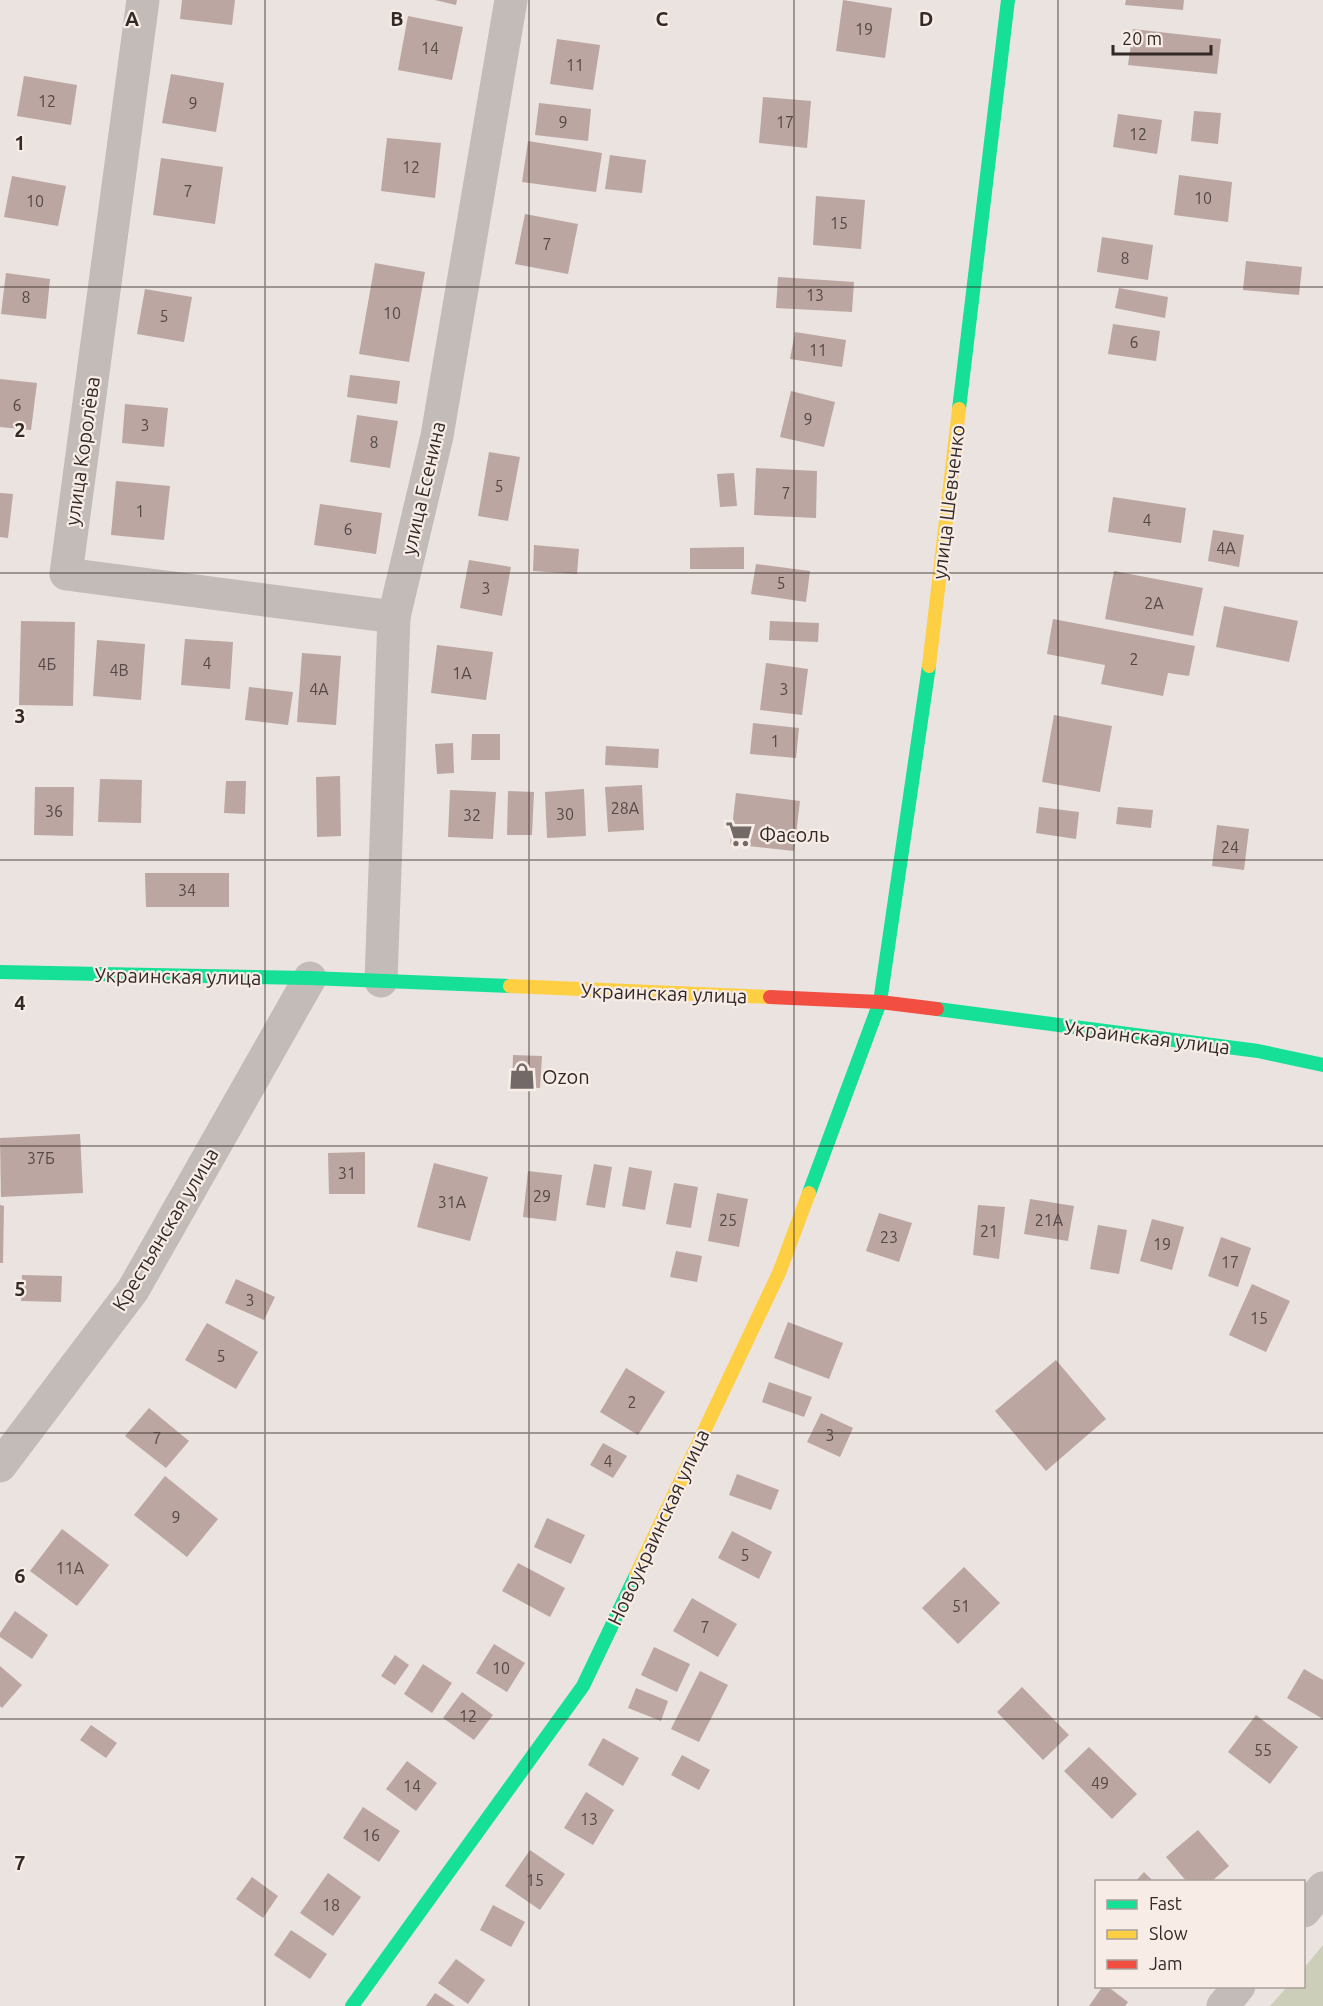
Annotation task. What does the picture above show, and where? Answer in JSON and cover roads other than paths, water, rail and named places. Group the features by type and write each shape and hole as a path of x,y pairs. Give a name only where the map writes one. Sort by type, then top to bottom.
{"street":[{"name":"улица Королёва","path":"143,0 66,574 394,617"},
{"name":"улица Есенина","path":"381,981 394,617 437,436 511,0"},
{"name":"улица Шевченко","path":"880,1002 930,657 1008,0"},
{"name":"Украинская улица","path":"0,972 310,978 880,1002 1258,1051 1323,1065"},
{"name":"Крестьянская улица","path":"0,1466 133,1290 310,978"},
{"name":"Новоукраинская улица","path":"352,2006 583,1686 779,1273 880,1002"},
{"path":"1305,1910 1323,1888"},
{"path":"1223,2006 1237,1988"}],"place":[{"name":"Фасоль","path":"739,834"},
{"name":"Ozon","path":"522,1076"}]}
